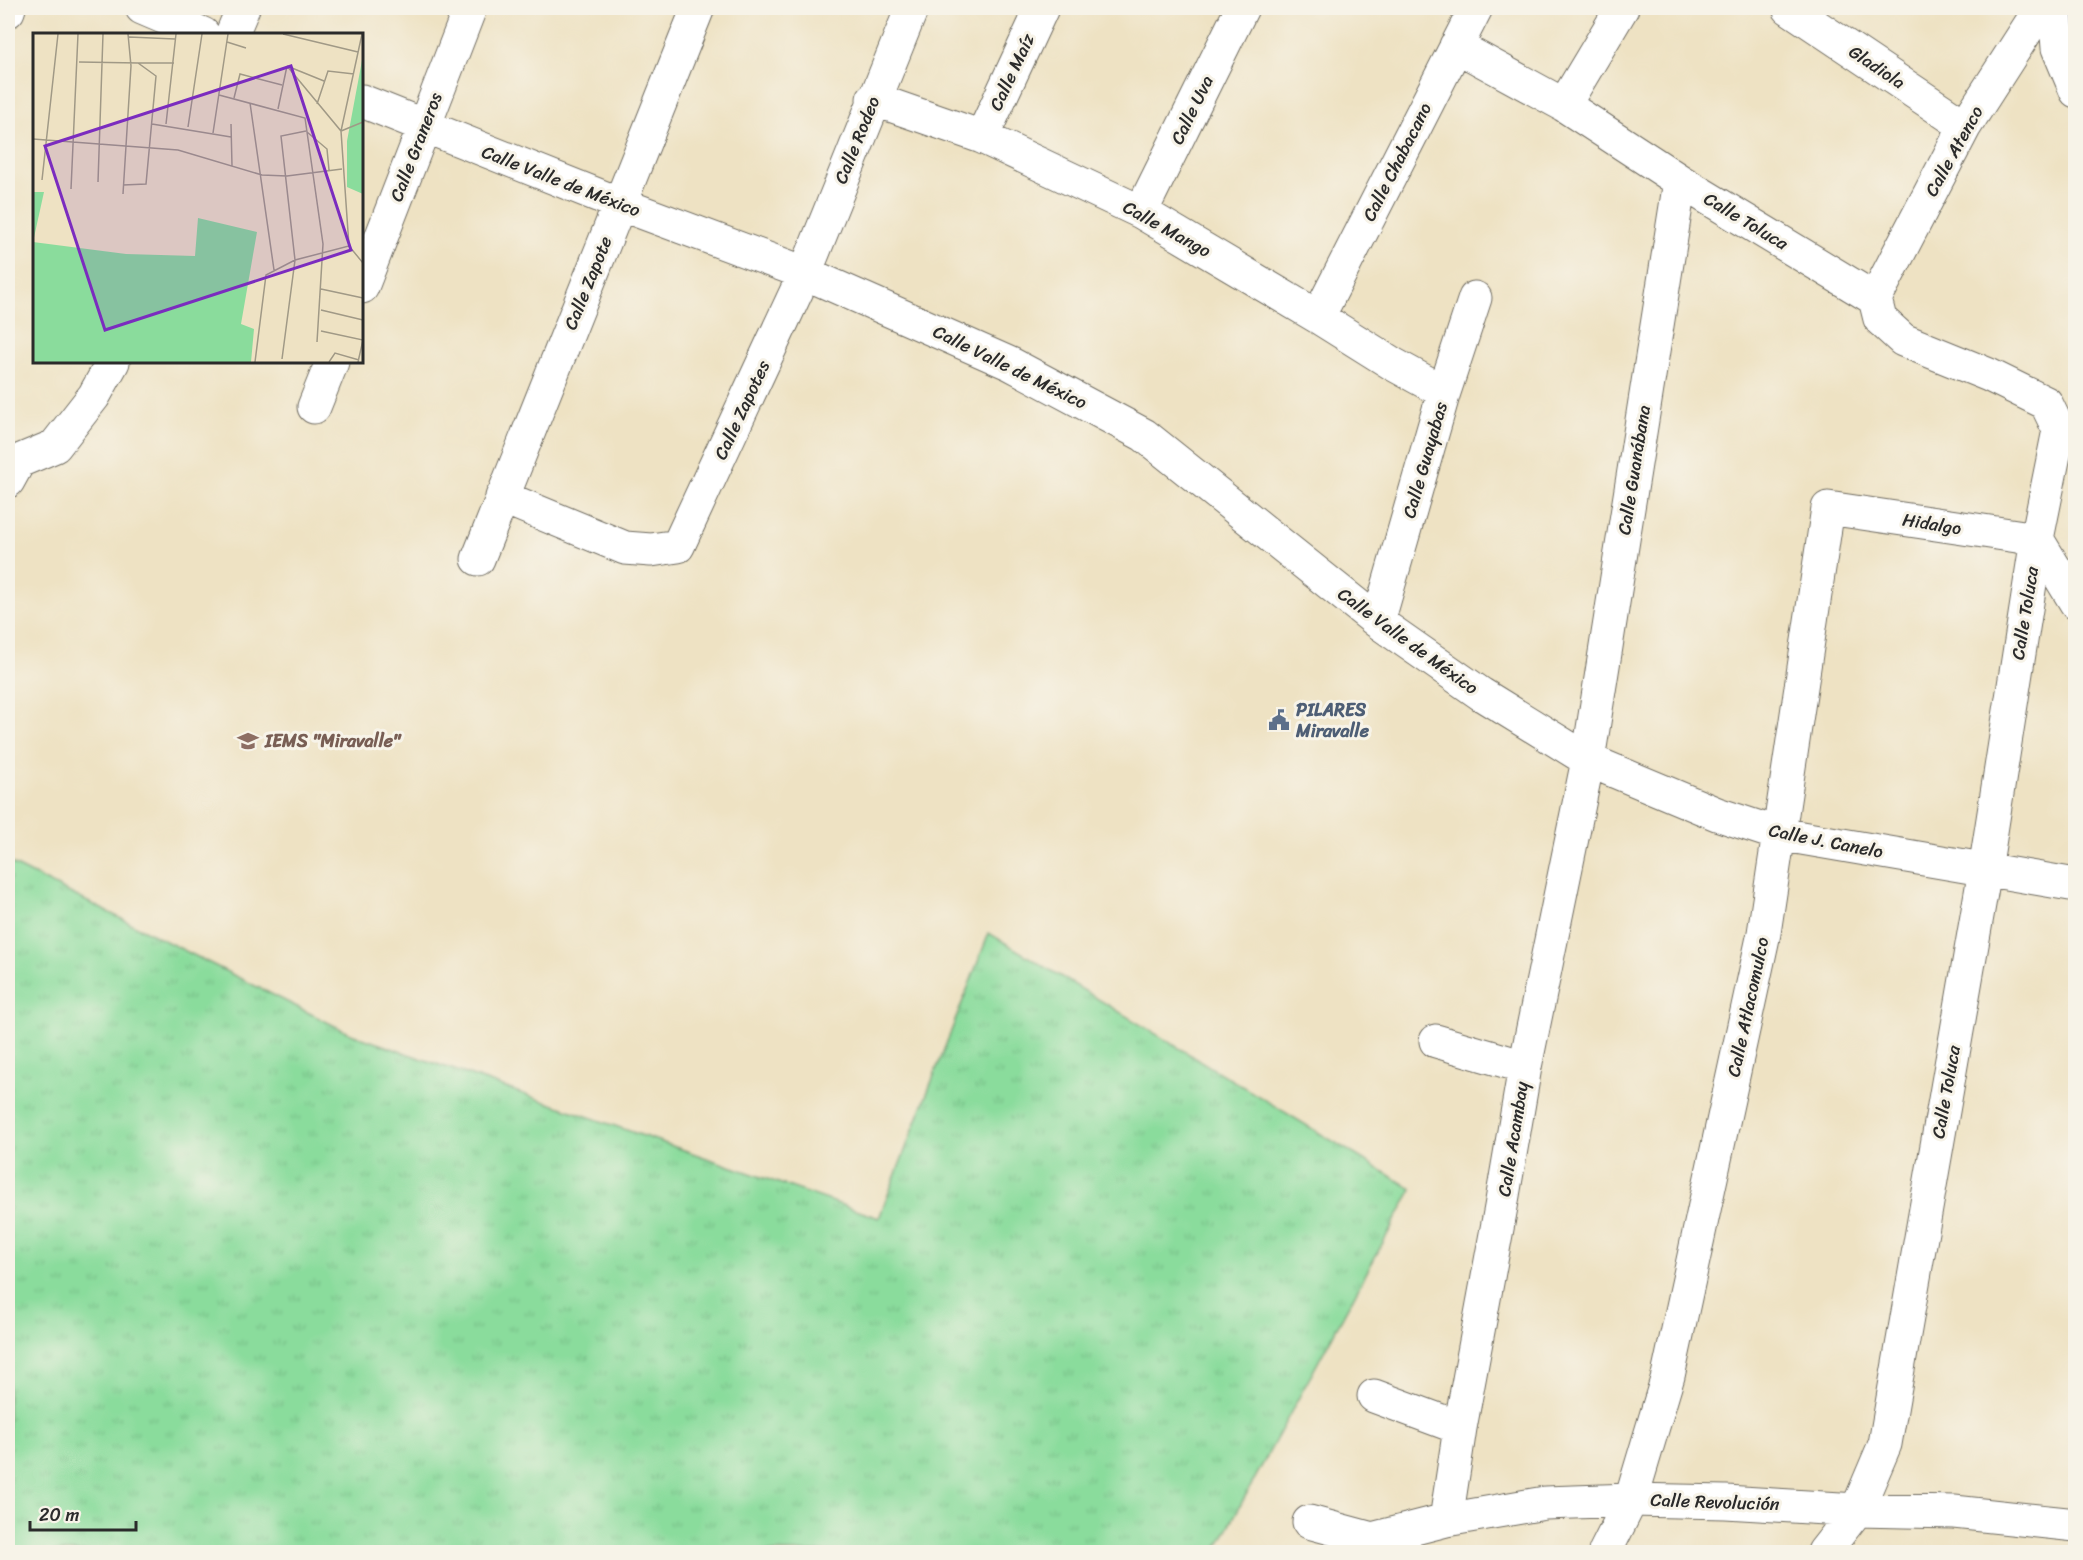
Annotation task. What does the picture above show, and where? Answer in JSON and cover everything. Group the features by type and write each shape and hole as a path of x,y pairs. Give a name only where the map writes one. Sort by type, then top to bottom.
{"street":[{"path":"142,8 201,33"},
{"path":"232,33 243,8"},
{"name":"Calle Graneros","path":"363,284 470,8"},
{"name":"Calle Zapote","path":"478,559 698,8"},
{"name":"Calle Rodeo","path":"805,273 873,99 912,8"},
{"name":"Calle Maíz","path":"982,137 1042,8"},
{"name":"Calle Uva","path":"1141,212 1242,8"},
{"name":"Calle Chabacano","path":"1318,317 1476,8"},
{"path":"1564,105 1622,8"},
{"name":"Gladiola","path":"1790,8 1965,126"},
{"name":"Calle Atenco","path":"1875,299 1965,126 2041,8"},
{"path":"2055,8 2058,48 2076,91"},
{"name":"Calle Toluca","path":"1456,46 1564,105 1680,181 1875,299 1880,319 1903,340 1989,375 2046,403 2059,430 2037,539 1985,870 1885,1444 1857,1509 1824,1552"},
{"name":"Calle Mango","path":"873,99 982,137 1141,212 1393,364 1444,392"},
{"name":"Calle Valle de México","path":"363,101 620,204 805,273 1011,364 1144,435 1378,622 1481,694 1588,760"},
{"name":"Calle Guanábana","path":"1588,760 1680,181"},
{"name":"Calle Zapotes","path":"502,497 625,548 651,550 678,546 805,273"},
{"name":"Calle Guayabas","path":"1378,622 1444,392 1475,298"},
{"path":"11,466 55,446 94,396 112,363"},
{"path":"314,407 332,363"},
{"name":"Hidalgo","path":"1828,508 2037,539"},
{"name":"Calle Atlacomulco","path":"1605,1552 1631,1500 1668,1376 1764,933 1828,508"},
{"path":"2037,539 2076,603"},
{"name":"Calle J. Canelo","path":"1588,760 1717,814 1778,834 2076,885"},
{"name":"Calle Acambay","path":"1446,1520 1460,1428 1502,1207 1525,1067 1588,760"},
{"path":"1436,1041 1525,1067"},
{"path":"1374,1396 1460,1428"},
{"name":"Calle Revolución","path":"1369,1546 1446,1520 1545,1503 1631,1500 1953,1512 2076,1525"},
{"path":"1309,1522 1369,1546"}],"green space":[{"path":"8,862 351,1034 879,1218 989,933 1412,1189 1215,1552 8,1552"}],"place":[{"name":"PILARES Miravalle","path":"1279,720"},
{"name":"IEMS \"Miravalle\"","path":"248,741"}]}
